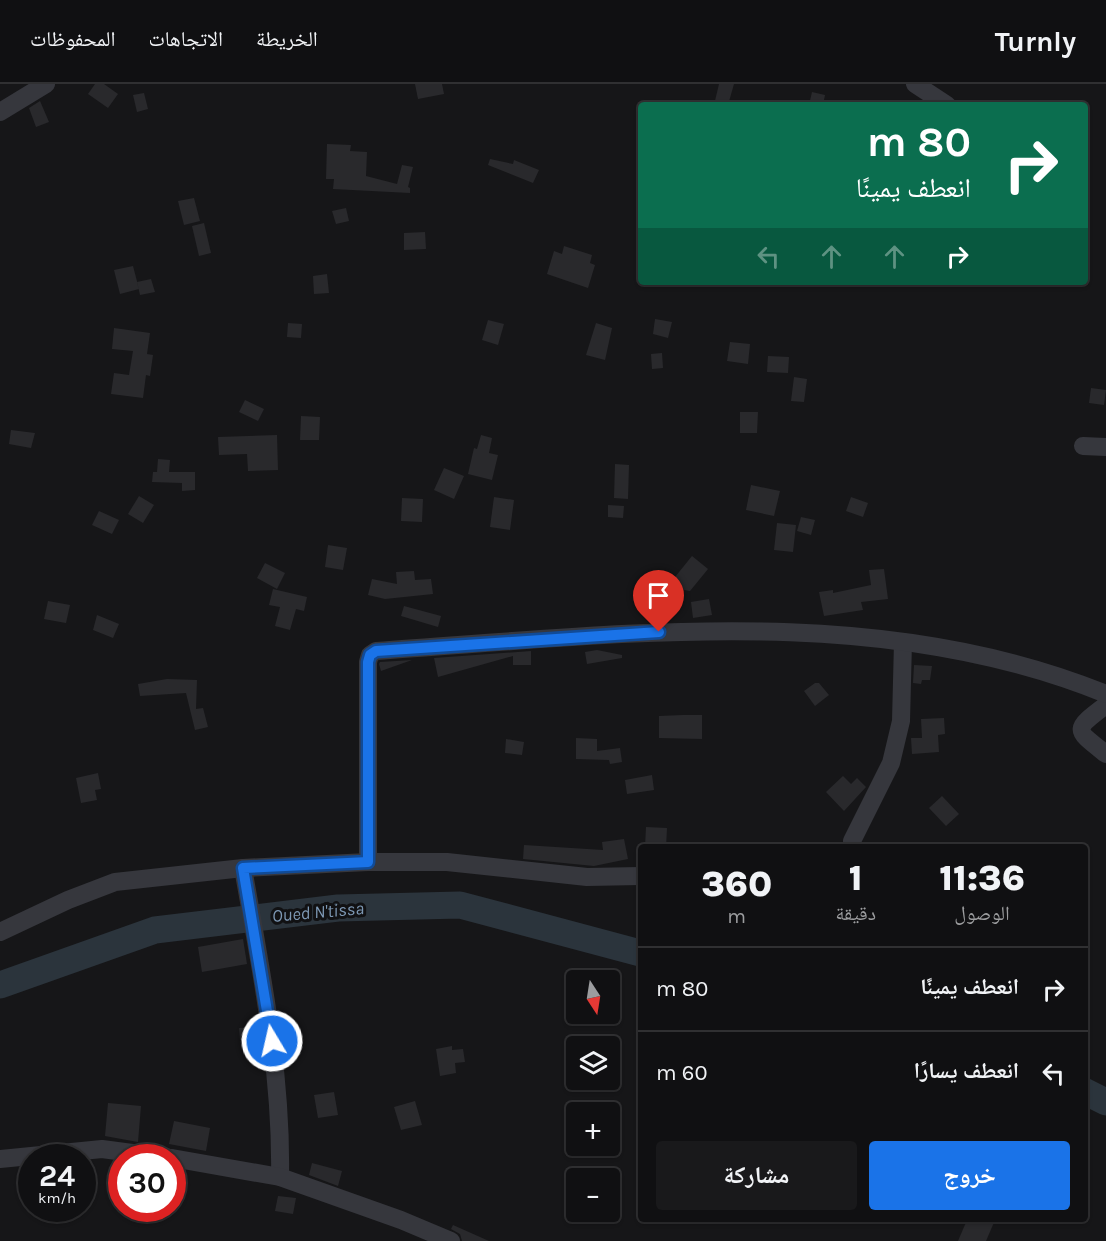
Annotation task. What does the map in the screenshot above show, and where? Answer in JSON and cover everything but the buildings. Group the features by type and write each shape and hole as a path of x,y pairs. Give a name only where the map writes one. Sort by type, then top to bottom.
{"street":[{"path":"0,112 46,84"},
{"path":"915,84 942,102"},
{"path":"1083,446 1106,447"},
{"path":"368,862 368,662 370,655 376,651 659,632 783,633 903,642 1003,658 1062,676 1106,694"},
{"path":"852,842 891,763 901,721 903,642"},
{"path":"1106,705 1083,723 1081,729 1082,735 1106,754"},
{"path":"0,932 68,900 115,882 243,868 368,862 447,862 587,877 638,876"},
{"path":"243,868 276,1064 281,1122 280,1177"},
{"path":"0,1159 108,1150"},
{"path":"186,1161 280,1177 401,1220 451,1241"}],"waterway":[{"name":"Oued N'tissa","path":"0,985 155,930 338,908 460,905 638,952"},
{"name":"Oued N'tissa","path":"1088,1093 1106,1102"}],"route":[{"path":"272,1041 243,868 368,862 368,662 370,655 376,651 659,632"}]}
